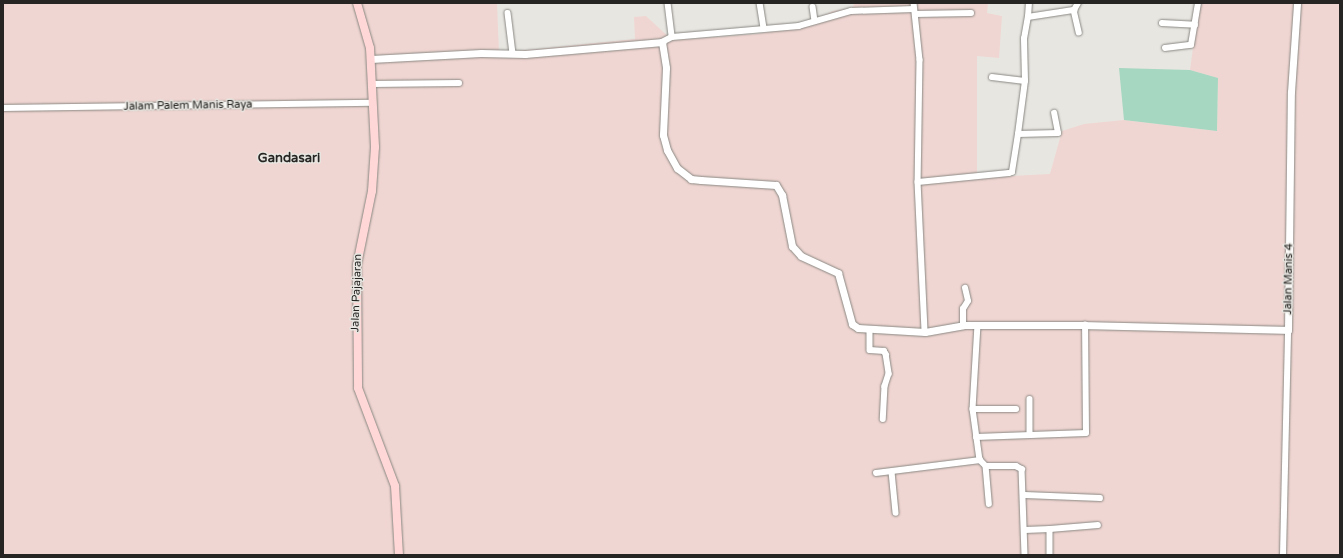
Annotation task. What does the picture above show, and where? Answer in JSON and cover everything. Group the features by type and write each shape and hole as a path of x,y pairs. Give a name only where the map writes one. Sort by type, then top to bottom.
{"main road":[{"name":"Jalan Pajajaran","path":"357,3 366,28 371,59 374,176 357,266 358,392 395,486 399,555"}],"street":[{"path":"668,3 672,37"},
{"path":"760,3 764,27"},
{"path":"918,182 1012,172 1024,81 1024,39 1029,3"},
{"path":"1078,3 1074,10 1079,32"},
{"path":"1165,48 1191,46 1198,3"},
{"name":"Jalan Manis 4","path":"1283,555 1291,92 1297,3"},
{"path":"813,7 815,21"},
{"path":"371,59 513,54 662,42 672,37 742,32 764,27 799,26 851,12 915,9 971,13"},
{"path":"915,9 920,60 918,182 925,332"},
{"path":"1028,17 1074,10"},
{"path":"508,13 513,54"},
{"path":"1162,23 1195,25"},
{"path":"662,42 666,68 663,135 667,150 677,168 691,179 776,185 782,195 790,238 796,253 838,273 852,324 858,328 925,332 964,325 1085,325 1288,330"},
{"path":"992,77 1024,81"},
{"path":"372,84 459,83"},
{"name":"Jalam Palem Manis Raya","path":"3,108 373,103"},
{"path":"1018,134 1058,133 1054,113"},
{"path":"964,288 968,301 963,309 964,325"},
{"path":"978,325 973,408 980,460 986,466 989,504"},
{"path":"976,437 1086,433 1085,325"},
{"path":"870,329 870,350 884,351 886,354 889,374 885,386 883,419"},
{"path":"1030,399 1030,435"},
{"path":"973,408 1016,409"},
{"path":"876,473 980,460"},
{"path":"986,466 1019,467 1023,473 1026,530 1025,555"},
{"path":"892,472 896,513"},
{"path":"1024,495 1100,498"},
{"path":"1026,530 1098,525"},
{"path":"1050,529 1050,555"}],"shaded area":[{"path":"3,3 497,3 499,53 635,39 634,17 646,16 672,40 757,34 807,25 833,11 853,8 854,3 988,3 987,13 1002,16 999,58 977,56 977,178 1050,174 1062,131 1084,124 1124,120 1217,131 1218,78 1190,70 1199,3 1340,3 1340,555 3,555"}],"green space":[{"path":"1119,68 1190,70 1218,78 1217,131 1124,120"}],"district":[{"name":"Gandasari","path":"289,158"}]}
